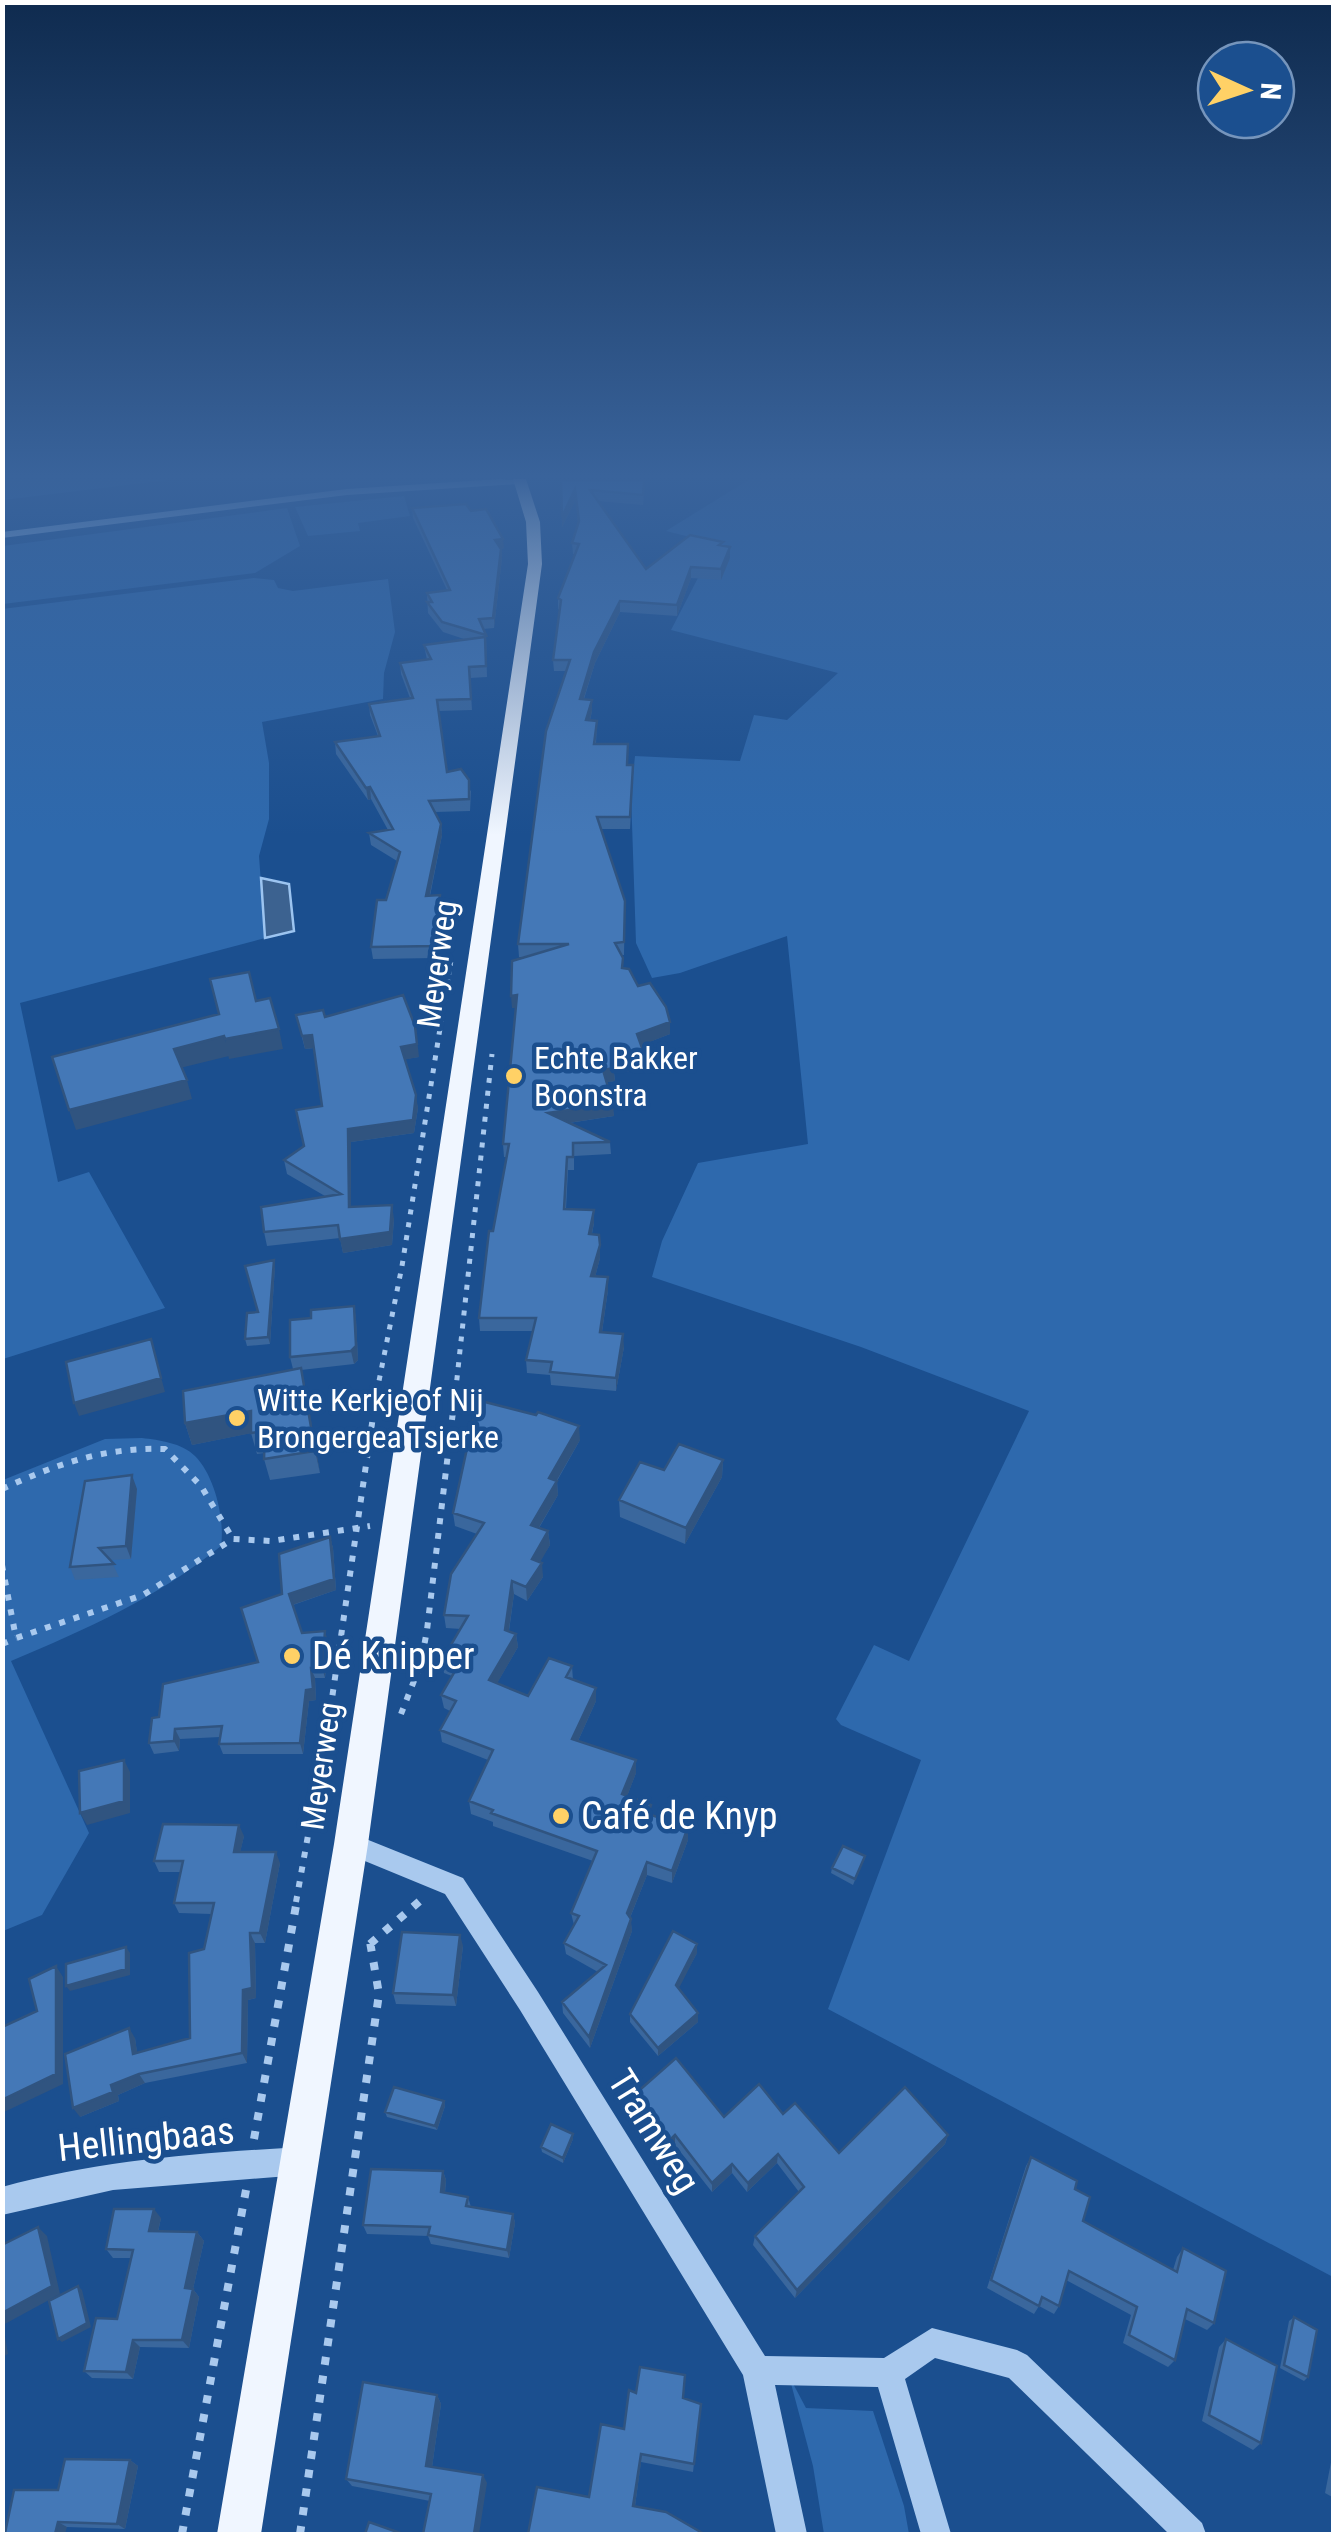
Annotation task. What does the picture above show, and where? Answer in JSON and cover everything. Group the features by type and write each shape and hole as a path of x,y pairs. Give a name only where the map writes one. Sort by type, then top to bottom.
{"main road":[{"name":"Meyerweg","path":"239,2534 340,1913 530,597"}],"street":[{"name":"Tramweg","path":"350,1844 454,1886 529,2001 757,2370 791,2534"},
{"name":"Hellingbaas","path":"2,2200 53,2185 92,2179 301,2161"},
{"path":"757,2370 888,2373 932,2343 1017,2364 1190,2534"},
{"path":"888,2373 936,2534"}],"path":[{"path":"182,2534 328,1719 372,1418 402,1266 454,943"},
{"path":"366,1734 393,1734 421,1663 465,1316 493,1048"},
{"path":"2,1489 68,1458 118,1447 165,1449 201,1486 233,1540"},
{"path":"2,1644 143,1594 233,1540 270,1540 396,1525"},
{"path":"2,1566 16,1638"},
{"path":"370,1944 442,1882"},
{"path":"300,2534 380,1994 365,1914 340,1913"}],"shaded area":[{"path":"3,597 57,597 3,604"},
{"path":"96,597 390,597 395,632 384,673 383,699 262,722 269,763 269,819 259,856 265,938 20,1003 58,1182 89,1172 165,1308 3,1359 2,609"},
{"path":"688,597 1333,597 1333,2277 828,2009 921,1760 841,1725 836,1719 874,1645 909,1661 1029,1411 861,1347 652,1277 662,1241 698,1163 808,1144 787,936 680,973 652,978 636,943 631,794 635,756 740,761 754,715 787,720 838,673 671,630"},
{"path":"261,878 289,884 294,931 265,938"},
{"path":"142,1438 184,1448 202,1465 217,1499 221,1546 146,1597 11,1661 89,1833 42,1915 3,1931 3,1480 105,1439"},
{"path":"789,2376 806,2408 873,2411 904,2506 909,2534 824,2534 813,2466"}],"building":[{"path":"429,597 495,597 493,618 479,619 486,635 442,622 427,602 432,602"},
{"path":"680,597 677,605 620,601 594,652 580,699 592,700 586,720 597,721 594,744 628,744 627,765 633,765 630,817 597,817 625,901 624,942 615,943 623,958 622,968 629,969 638,986 650,983 666,1007 670,1022 637,1034 645,1056 613,1060 614,1068 603,1070 613,1104 548,1113 610,1142 573,1143 573,1157 567,1157 564,1209 594,1210 589,1234 599,1235 600,1245 591,1276 608,1277 600,1332 623,1334 616,1378 550,1372 552,1362 526,1360 536,1318 479,1318 489,1231 493,1231 509,1144 503,1144 517,995 511,996 512,961 569,944 518,944 546,731 570,660 553,660 561,600 558,598"},
{"path":"485,637 486,666 469,667 471,699 437,700 447,772 461,769 469,780 469,799 429,801 441,824 426,896 440,895 434,946 371,947 377,900 386,900 400,852 369,833 393,829 370,787 366,788 335,742 380,736 369,704 413,698 400,663 431,659 424,645"},
{"path":"249,972 256,1001 270,998 279,1029 225,1039 224,1036 174,1049 187,1080 69,1110 52,1057 219,1014 210,979"},
{"path":"403,995 415,1026 417,1044 401,1047 416,1095 413,1120 348,1129 349,1207 392,1205 390,1232 340,1239 338,1225 264,1232 261,1207 341,1194 284,1160 304,1146 296,1110 322,1106 312,1035 302,1036 296,1015 323,1010 325,1017"},
{"path":"274,1260 268,1337 245,1339 247,1313 258,1312 245,1266"},
{"path":"354,1306 356,1346 351,1351 290,1357 290,1320 311,1318 311,1310"},
{"path":"151,1339 161,1378 74,1403 66,1362"},
{"path":"301,1368 315,1451 264,1459 265,1431 251,1433 251,1411 185,1423 183,1391"},
{"path":"481,1401 536,1415 538,1412 579,1426 549,1478 557,1481 531,1525 548,1531 532,1559 542,1563 526,1587 512,1581 505,1630 516,1634 489,1680 528,1696 549,1658 572,1666 566,1677 596,1688 572,1739 636,1760 622,1794 651,1805 648,1814 688,1827 672,1871 647,1862 589,2037 562,2002 606,1965 564,1943 579,1916 571,1913 597,1851 491,1813 493,1810 469,1801 493,1750 440,1730 456,1701 441,1695 458,1666 442,1660 468,1616 444,1615 451,1574 484,1523 453,1513 474,1416"},
{"path":"679,1444 723,1460 686,1528 619,1500 640,1462 664,1470"},
{"path":"132,1475 126,1546 99,1548 114,1564 70,1567 85,1481"},
{"path":"330,1537 334,1579 289,1594 302,1633 325,1631 322,1667 311,1668 313,1689 306,1690 300,1743 219,1744 222,1726 175,1729 174,1741 149,1743 152,1718 159,1717 163,1684 258,1662 241,1608 282,1594 279,1554"},
{"path":"124,1760 124,1801 80,1813 79,1771"},
{"path":"163,1824 239,1825 234,1852 276,1852 260,1933 250,1933 252,1988 243,1990 242,2053 139,2074 111,2085 113,2092 73,2108 65,2054 129,2028 133,2054 190,2038 189,1953 204,1949 214,1903 174,1903 183,1861 154,1861"},
{"path":"843,1846 865,1856 855,1879 832,1868"},
{"path":"673,1931 697,1944 676,1985 698,2013 658,2048 630,2014"},
{"path":"402,1932 460,1935 453,1995 393,1993"},
{"path":"126,1947 126,1969 66,1986 66,1964"},
{"path":"56,1966 56,2074 2,2100 2,2027 37,2011 29,1979"},
{"path":"676,2058 724,2117 759,2084 783,2114 795,2103 839,2153 905,2087 948,2135 797,2290 755,2236 804,2187 778,2154 748,2183 732,2164 712,2183 675,2135 669,2141 634,2095"},
{"path":"394,2087 444,2101 435,2126 385,2112"},
{"path":"551,2124 573,2134 563,2158 541,2147"},
{"path":"1031,2157 1077,2181 1075,2189 1090,2197 1083,2221 1177,2272 1183,2248 1226,2271 1214,2323 1187,2309 1175,2360 1129,2335 1137,2307 1069,2271 1059,2306 1042,2297 1039,2306 991,2280"},
{"path":"371,2169 443,2171 441,2192 468,2197 466,2206 513,2214 507,2250 428,2235 430,2227 363,2225"},
{"path":"114,2209 154,2209 149,2231 197,2232 185,2288 193,2289 182,2340 133,2340 126,2372 84,2371 96,2318 117,2319 133,2250 106,2249"},
{"path":"38,2227 52,2286 2,2313 2,2245"},
{"path":"78,2286 87,2323 58,2339 49,2301"},
{"path":"1294,2317 1317,2330 1308,2377 1284,2365"},
{"path":"1226,2339 1277,2366 1261,2443 1209,2415"},
{"path":"640,2367 685,2375 683,2398 701,2404 694,2464 641,2454 633,2506 666,2512 704,2534 528,2534 537,2487 589,2497 601,2424 624,2429 629,2390 636,2393"},
{"path":"363,2382 437,2395 426,2466 483,2475 474,2534 423,2534 431,2494 346,2479"},
{"path":"65,2459 130,2460 117,2524 58,2522 55,2534 2,2534 14,2490 58,2490"},
{"path":"369,2522 403,2534 365,2534"}],"place":[{"name":"Echte Bakker Boonstra","path":"514,1076"},
{"name":"Witte Kerkje of Nij Brongergea Tsjerke","path":"237,1418"},
{"name":"Dé Knipper","path":"292,1656"},
{"name":"Café de Knyp","path":"561,1816"}]}
